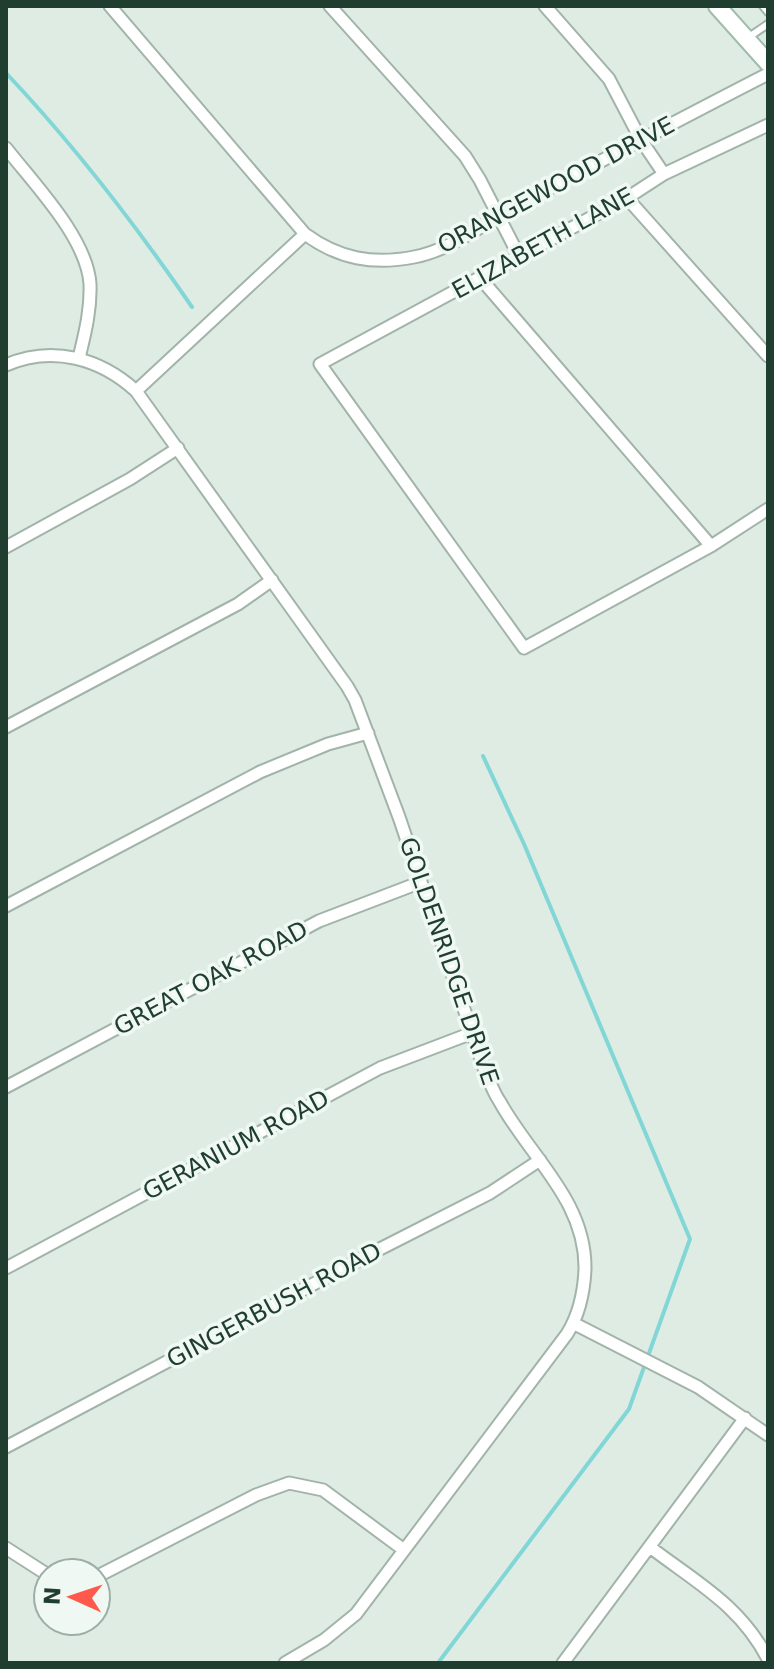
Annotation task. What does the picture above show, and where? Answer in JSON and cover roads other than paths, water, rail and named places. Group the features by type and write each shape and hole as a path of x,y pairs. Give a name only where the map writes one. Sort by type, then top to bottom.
{"main road":[{"path":"717,6 768,63"}],"street":[{"name":"ORANGEWOOD DRIVE","path":"110,6 305,234 337,254 382,261 416,257 438,250 768,74"},
{"path":"330,6 465,156 519,256"},
{"path":"545,6 609,79 641,140 664,174"},
{"name":"ELIZABETH LANE","path":"711,546 524,648 320,364 481,279 627,198 664,174 768,124"},
{"path":"6,148 59,216 84,260 90,281 90,308 79,358"},
{"path":"627,198 768,356"},
{"path":"136,391 305,234"},
{"path":"481,279 711,546 768,509"},
{"name":"GOLDENRIDGE DRIVE","path":"6,365 37,356 79,358 103,367 136,391 347,686 368,733 472,1033 499,1101 576,1218 583,1240 583,1290 573,1323 374,1591 343,1626 285,1663"},
{"path":"6,547 130,479 178,448"},
{"path":"6,727 238,604 272,580"},
{"path":"6,906 260,772 328,744 368,733"},
{"name":"GREAT OAK ROAD","path":"6,1087 319,921 421,882"},
{"name":"GERANIUM ROAD","path":"6,1268 380,1068 472,1033"},
{"name":"GINGERBUSH ROAD","path":"6,1447 490,1193 540,1160"},
{"path":"573,1323 698,1387 768,1435"},
{"path":"563,1663 745,1418"},
{"path":"112,1569 256,1495 289,1483 323,1490 404,1550"},
{"path":"650,1547 738,1614 756,1636 768,1659"},
{"path":"6,1548 32,1565"}],"lane":[{"path":"763,6 768,12"},
{"path":"746,39 768,24"}],"waterway":[{"path":"6,73 104,187 192,307"},
{"path":"438,1663 629,1409 690,1239 524,844 483,756"}]}
